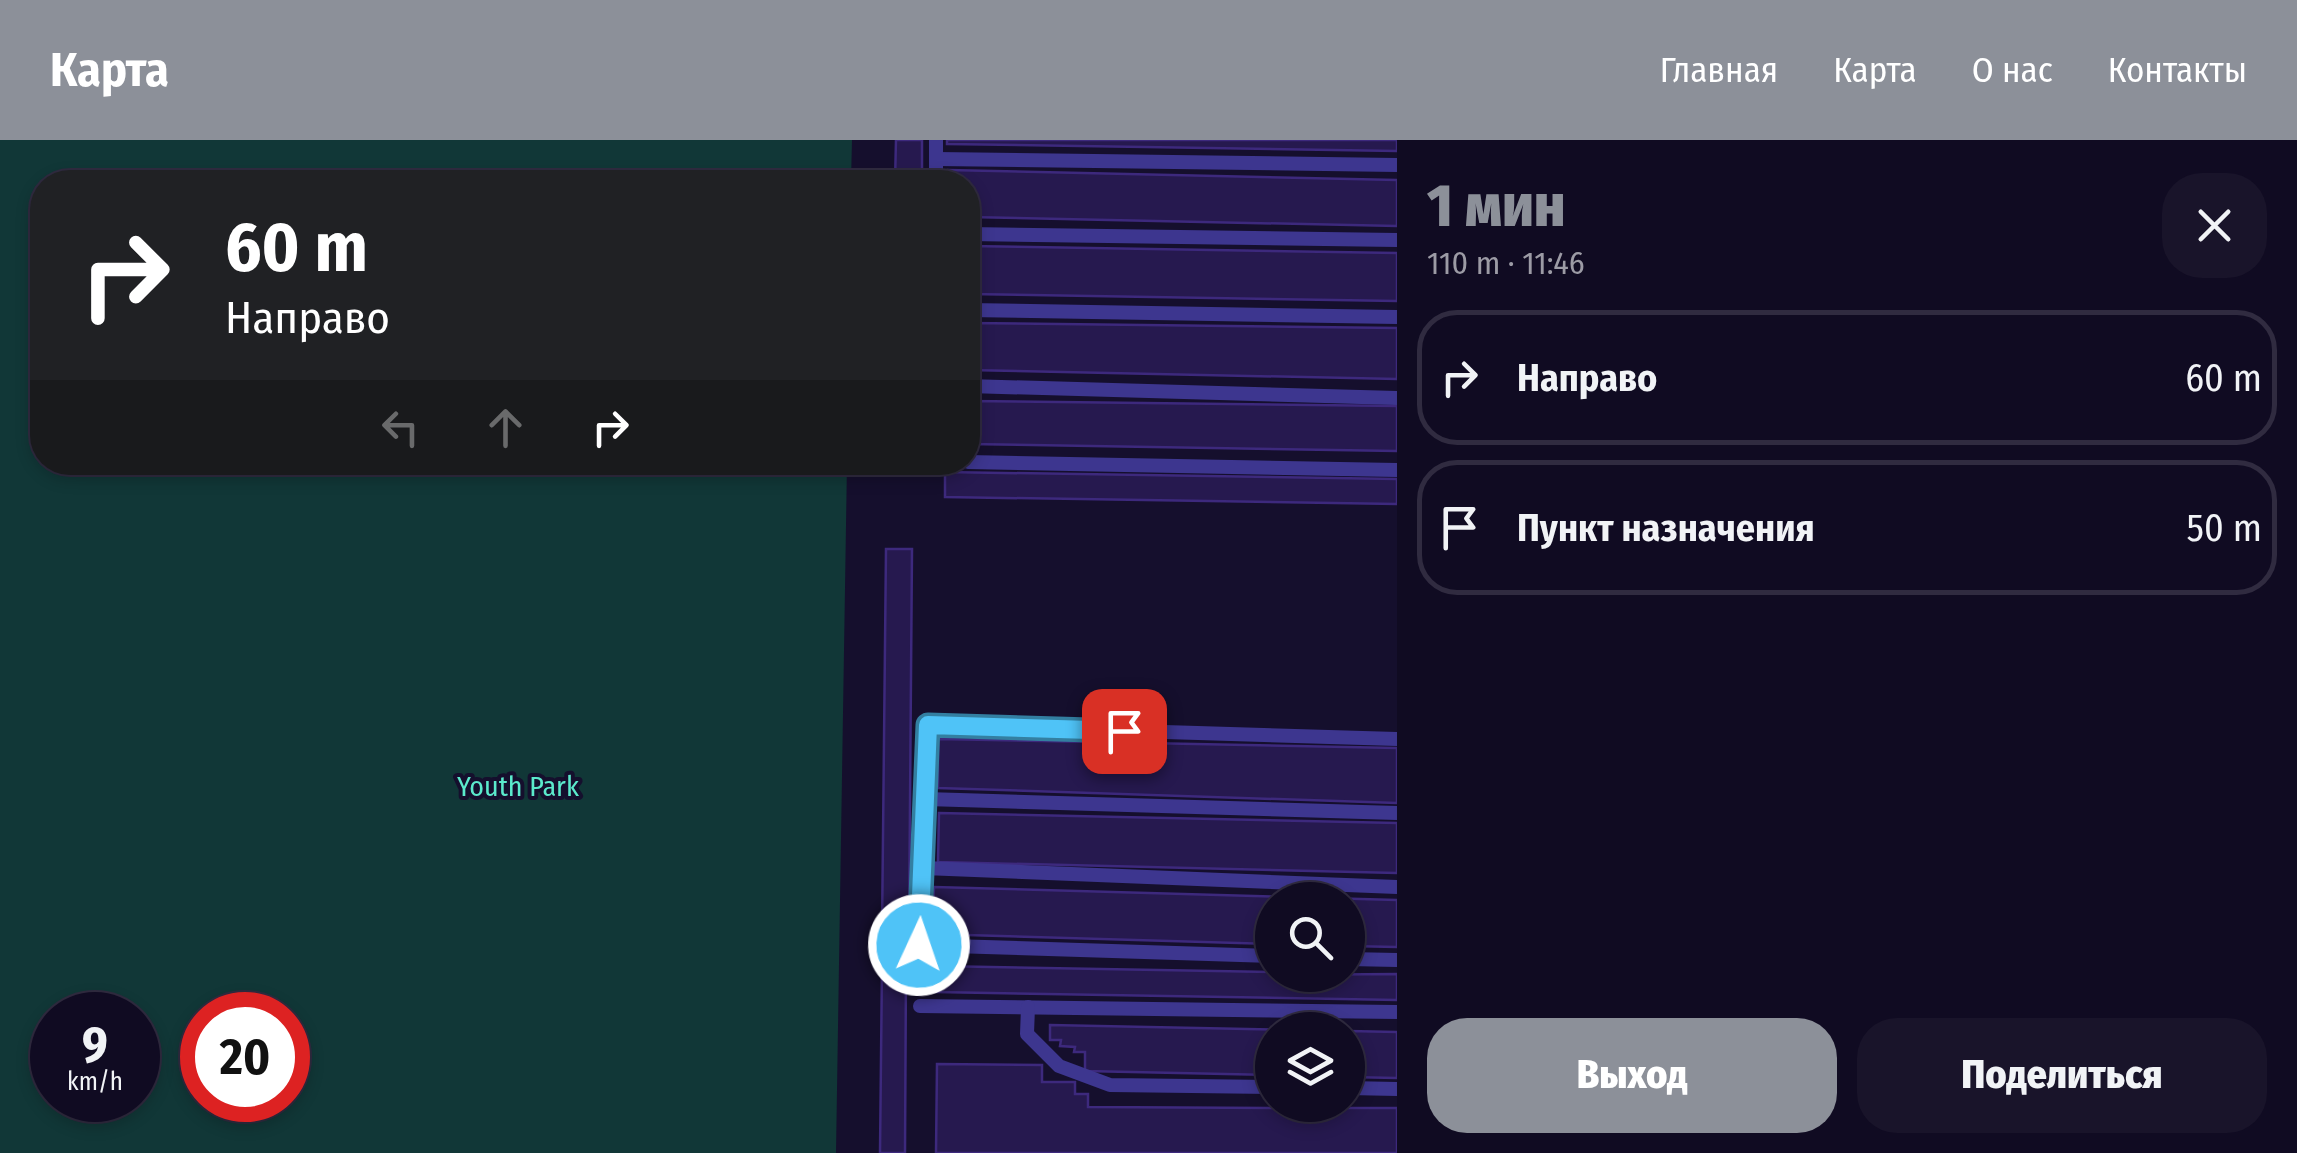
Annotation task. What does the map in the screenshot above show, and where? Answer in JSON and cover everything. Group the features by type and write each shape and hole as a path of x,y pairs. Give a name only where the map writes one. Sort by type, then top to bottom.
{"lane":[{"path":"936,140 936,170"},
{"path":"936,158 1397,165"},
{"path":"980,234 1397,240"},
{"path":"980,310 1397,316"},
{"path":"980,386 1397,398"},
{"path":"980,462 1397,470"},
{"path":"1255,955 919,945 928,725 1397,739"},
{"path":"926,798 1397,813"},
{"path":"924,868 1397,888"},
{"path":"1365,959 1397,960"},
{"path":"920,1006 1397,1012"},
{"path":"1028,1007 1028,1034 1059,1066 1110,1085 1255,1087"},
{"path":"1365,1088 1397,1088"}],"green space":[{"name":"Youth Park","path":"0,140 852,140 851,170 30,170 30,475 847,475 836,1153 0,1153"}],"building":[{"path":"896,140 922,140 922,170 895,170"},
{"path":"947,140 1397,140 1397,151 947,144"},
{"path":"980,171 1397,180 1397,226 980,217"},
{"path":"980,246 1397,253 1397,301 980,294"},
{"path":"980,323 1397,328 1397,379 980,370"},
{"path":"980,401 1397,406 1397,451 980,444"},
{"path":"980,473 1397,479 1397,504 945,497 945,475"},
{"path":"886,549 912,549 909,932 882,932"},
{"path":"938,739 1397,748 1397,803 938,788"},
{"path":"939,813 1397,823 1397,873 938,862"},
{"path":"934,887 1255,896 1255,944 932,934"},
{"path":"1365,899 1397,900 1397,947 1365,946"},
{"path":"882,965 906,965 905,1153 880,1153"},
{"path":"937,966 1255,972 1255,992 1365,992 1365,974 1397,974 1397,1000 936,992"},
{"path":"1050,1025 1255,1029 1255,1075 1085,1071 1085,1052 1060,1046 1061,1040 1050,1040"},
{"path":"1365,1031 1397,1032 1397,1078 1365,1077"},
{"path":"937,1064 1042,1065 1042,1082 1075,1082 1075,1094 1088,1094 1088,1107 1255,1108 1255,1122 1365,1122 1365,1108 1397,1108 1397,1153 936,1153"}],"route":[{"path":"919,945 928,725 1124,731"}]}
